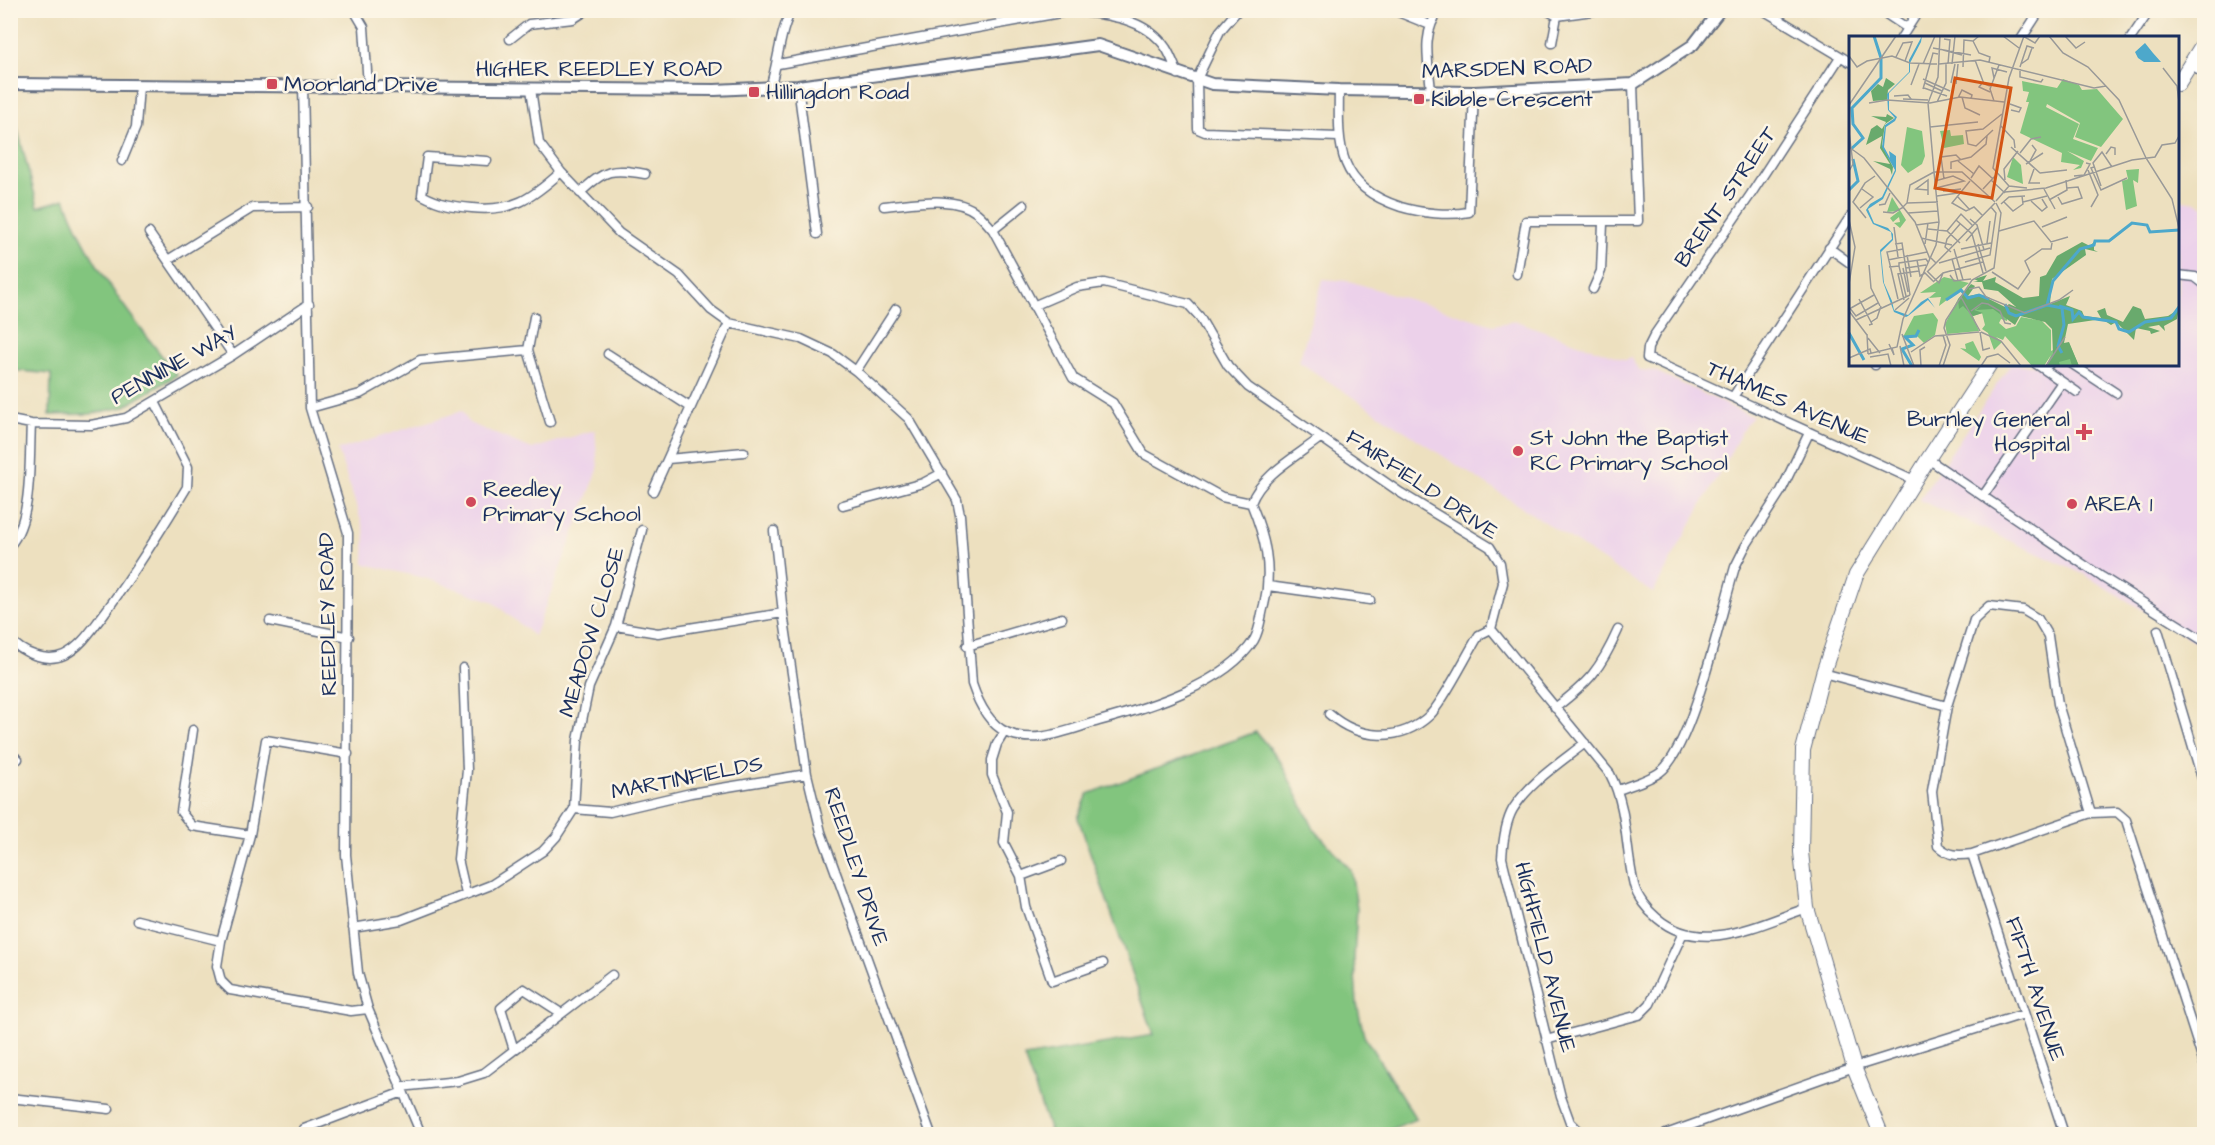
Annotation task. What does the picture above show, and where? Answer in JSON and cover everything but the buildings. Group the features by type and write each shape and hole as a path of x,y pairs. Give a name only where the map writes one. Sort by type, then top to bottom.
{"highway":[{"path":"2179,80 2205,42"},
{"path":"1881,1134 1854,1067 1808,908 1801,852 1803,750 1823,673 1856,575 1914,480 1989,366"}],"street":[{"path":"354,10 364,27 368,86"},
{"path":"510,39 529,24 573,19 587,10"},
{"path":"770,87 778,64 787,17 792,10"},
{"path":"1238,10 1220,32 1197,79 1198,129 1205,132 1338,137"},
{"path":"1393,10 1430,25"},
{"path":"1431,91 1427,45 1430,25 1440,10"},
{"path":"1546,10 1557,16 1599,10"},
{"path":"1517,274 1526,221 1603,223 1638,221 1633,84 1693,45 1720,10"},
{"path":"1763,10 1849,61"},
{"path":"1880,10 1907,28"},
{"path":"1902,36 1918,10"},
{"path":"2023,36 2040,10"},
{"path":"2132,36 2150,10"},
{"path":"778,64 1071,11 1104,14 1138,24 1165,46 1178,74"},
{"path":"1552,43 1557,16"},
{"name":"HIGHER REEDLEY ROAD","path":"10,84 715,90 798,86 1098,45 1212,84 1268,87"},
{"name":"BRENT STREET","path":"1647,358 1648,348 1655,334 1751,194 1840,57"},
{"path":"2190,64 2205,73"},
{"name":"MARSDEN ROAD","path":"1268,87 1474,92 1633,84"},
{"path":"122,161 136,128 139,85"},
{"name":"REEDLEY ROAD","path":"303,85 308,207 310,408 348,533 346,855 358,973 368,1009 421,1134"},
{"path":"798,86 816,234"},
{"path":"531,89 539,142 561,172 619,233 680,275 711,310 729,323 801,339 834,354 909,419 957,500 960,515 967,646 972,684 978,702 1005,731 1024,737 1043,736 1142,709 1191,690 1244,654 1256,637 1268,586 1268,551 1251,503 1255,490 1320,438"},
{"path":"1339,90 1338,137 1346,166 1360,187 1377,199 1411,210 1458,214 1469,212 1474,92"},
{"path":"487,161 427,157 422,195 443,206 494,210 515,205 538,193 561,172"},
{"path":"580,193 599,175 618,169 645,174"},
{"path":"884,206 961,204 976,212 993,230 1073,378 1113,403 1144,454 1222,497 1251,503"},
{"path":"993,230 1024,205"},
{"path":"168,260 252,208 308,207"},
{"path":"1733,397 1828,248 1849,220"},
{"path":"1593,289 1601,271 1603,223"},
{"path":"149,233 233,355"},
{"path":"1828,248 1849,262"},
{"path":"2179,275 2195,277 2205,284"},
{"name":"FAIRFIELD DRIVE","path":"1033,306 1077,288 1104,283 1188,304 1199,316 1228,366 1248,387 1401,493 1490,547 1500,563 1503,583 1491,628"},
{"name":"PENNINE WAY","path":"10,420 31,424 91,424 126,418 233,355 309,304"},
{"path":"856,371 896,309"},
{"path":"534,317 528,350 550,422"},
{"path":"653,491 729,323"},
{"path":"310,408 360,394 420,360 528,350"},
{"path":"608,354 690,407"},
{"name":"THAMES AVENUE","path":"1647,358 1914,480"},
{"path":"2042,366 2077,392"},
{"path":"2077,366 2116,393"},
{"path":"1983,496 2062,382"},
{"path":"10,639 26,652 43,658 63,656 82,641 138,569 187,487 189,477 188,467 154,402"},
{"path":"10,545 18,536 24,517 31,424"},
{"path":"1618,790 1661,772 1678,748 1692,716 1735,567 1745,547 1781,491 1809,433"},
{"path":"668,459 744,452"},
{"path":"1928,459 2102,577 2205,641"},
{"path":"843,505 923,483 942,473"},
{"name":"MEADOW CLOSE","path":"353,928 401,920 491,885 543,851 556,837 574,809 578,740 589,687 616,626 642,530"},
{"name":"REEDLEY DRIVE","path":"774,531 783,612 807,774 821,832 931,1134"},
{"path":"1268,586 1370,600"},
{"path":"2091,813 2058,704 2048,636 2038,619 2023,610 1989,606 1974,620 1947,706 1932,791 1938,846 1945,852 1958,856 1972,854 2091,813 2117,812 2126,820 2205,1064"},
{"path":"616,626 658,633 783,612"},
{"path":"967,646 1062,618"},
{"path":"270,621 349,638"},
{"path":"1329,714 1344,726 1361,733 1385,736 1413,728 1432,713 1479,635 1491,628 1610,774 1618,790 1637,894 1652,915 1682,935 1729,934 1808,908"},
{"path":"1555,708 1585,685 1604,662 1618,630"},
{"path":"2158,630 2204,779"},
{"path":"463,668 468,770 458,859 466,894"},
{"path":"1823,673 1947,706"},
{"path":"193,730 181,812 185,821 192,826 249,835"},
{"path":"1005,731 996,744 992,760 992,776 1007,813 1004,843 1021,876 1026,907 1052,981 1104,963"},
{"path":"348,754 266,740 249,835 221,941 217,966 221,981 230,990 351,1011 368,1009"},
{"name":"HIGHFIELD AVENUE","path":"1582,1134 1570,1122 1546,1040 1502,858 1504,836 1513,810 1548,773 1585,743"},
{"name":"MARTINFIELDS","path":"574,809 610,812 691,793 807,774"},
{"name":"FIFTH AVENUE","path":"1972,854 2064,1134"},
{"path":"1021,876 1061,861"},
{"path":"137,920 221,941"},
{"path":"1546,1040 1639,1015 1650,1004 1682,935"},
{"path":"304,1129 401,1090 459,1081 484,1073 612,975"},
{"path":"514,1050 501,1008 524,989 561,1013"},
{"path":"1666,1134 1854,1067 2024,1014"},
{"path":"10,1098 109,1109"}],"shaded area":[{"name":"Burnley General Hospital","path":"2179,198 2204,206 2204,647 2083,574 1919,500 2009,366 2179,366"},
{"name":"St John the Baptist RC Primary School","path":"1323,279 1349,281 1493,325 1516,321 1626,360 1630,357 1639,370 1655,371 1753,417 1746,424 1653,593 1299,362"},
{"name":"Reedley Primary School","path":"462,411 469,423 532,449 595,430 598,470 534,636 492,601 425,578 364,564 365,533 338,450"}],"green space":[{"path":"11,116 14,116 38,207 65,199 87,248 114,292 177,375 124,407 91,414 50,415 51,374 11,370"},
{"path":"1256,732 1280,761 1314,829 1351,870 1357,908 1354,959 1357,1004 1364,1036 1416,1119 1379,1134 1051,1134 1024,1057 1154,1035 1078,818 1088,794"}],"place":[{"name":"Moorland Drive","path":"272,84"},
{"name":"Hillingdon Road","path":"754,92"},
{"name":"Kibble Crescent","path":"1419,99"},
{"name":"Burnley General Hospital","path":"2084,432"},
{"name":"St John the Baptist RC Primary School","path":"1518,451"},
{"name":"Reedley Primary School","path":"471,502"},
{"name":"AREA 1","path":"2072,504"}]}
